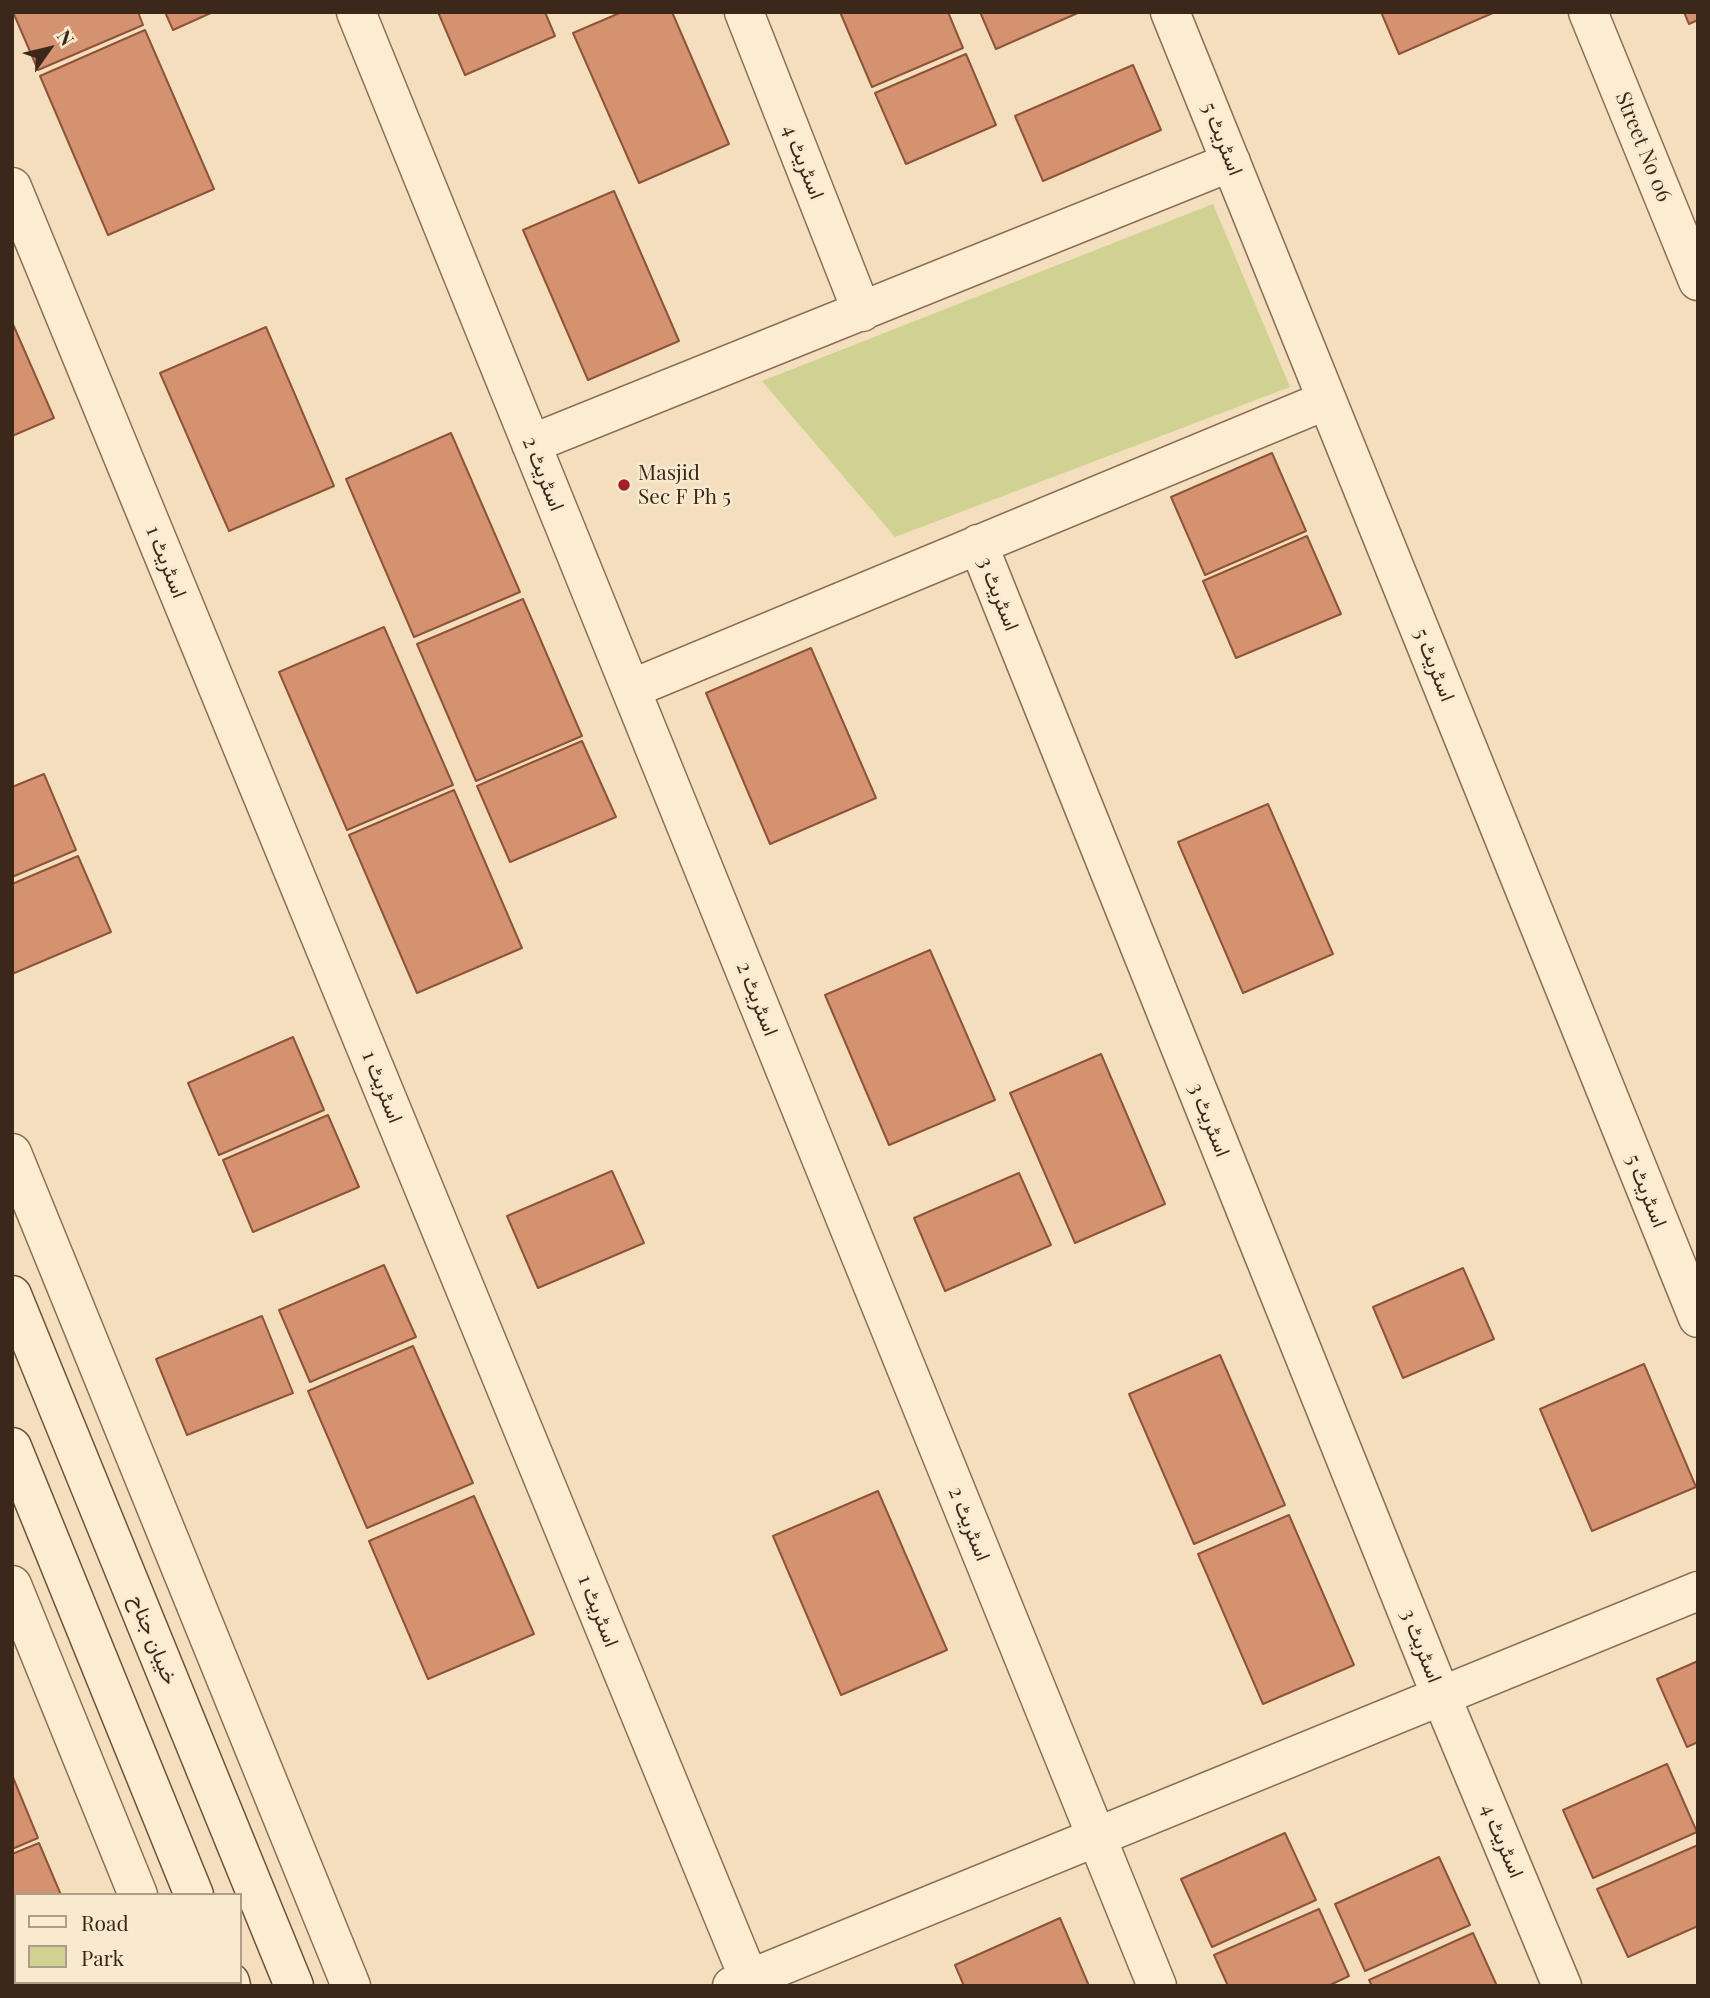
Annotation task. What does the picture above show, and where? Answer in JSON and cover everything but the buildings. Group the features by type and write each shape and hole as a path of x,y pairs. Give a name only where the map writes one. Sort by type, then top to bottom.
{"street":[{"name":"اسٹریٹ 2","path":"356,12 1157,1986"},
{"name":"اسٹریٹ 4","path":"744,12 862,312"},
{"name":"اسٹریٹ 5","path":"1170,12 1698,1318"},
{"name":"Street No 06","path":"1588,12 1698,281"},
{"path":"531,444 1231,162"},
{"name":"اسٹریٹ 1","path":"12,187 744,1984"},
{"path":"631,689 1327,400"},
{"name":"اسٹریٹ 3","path":"978,544 1441,1696"},
{"path":"12,1153 351,1986"},
{"name":"خیبان جناح","path":"12,1295 294,1986"},
{"path":"12,1447 193,1893"},
{"path":"12,1584 137,1893"},
{"path":"744,1984 1698,1591"},
{"name":"اسٹریٹ 4","path":"1441,1696 1562,1986"}],"green space":[{"path":"1213,204 1290,387 895,537 762,381"}],"place":[{"name":"Masjid Sec F Ph 5","path":"624,485"}]}
